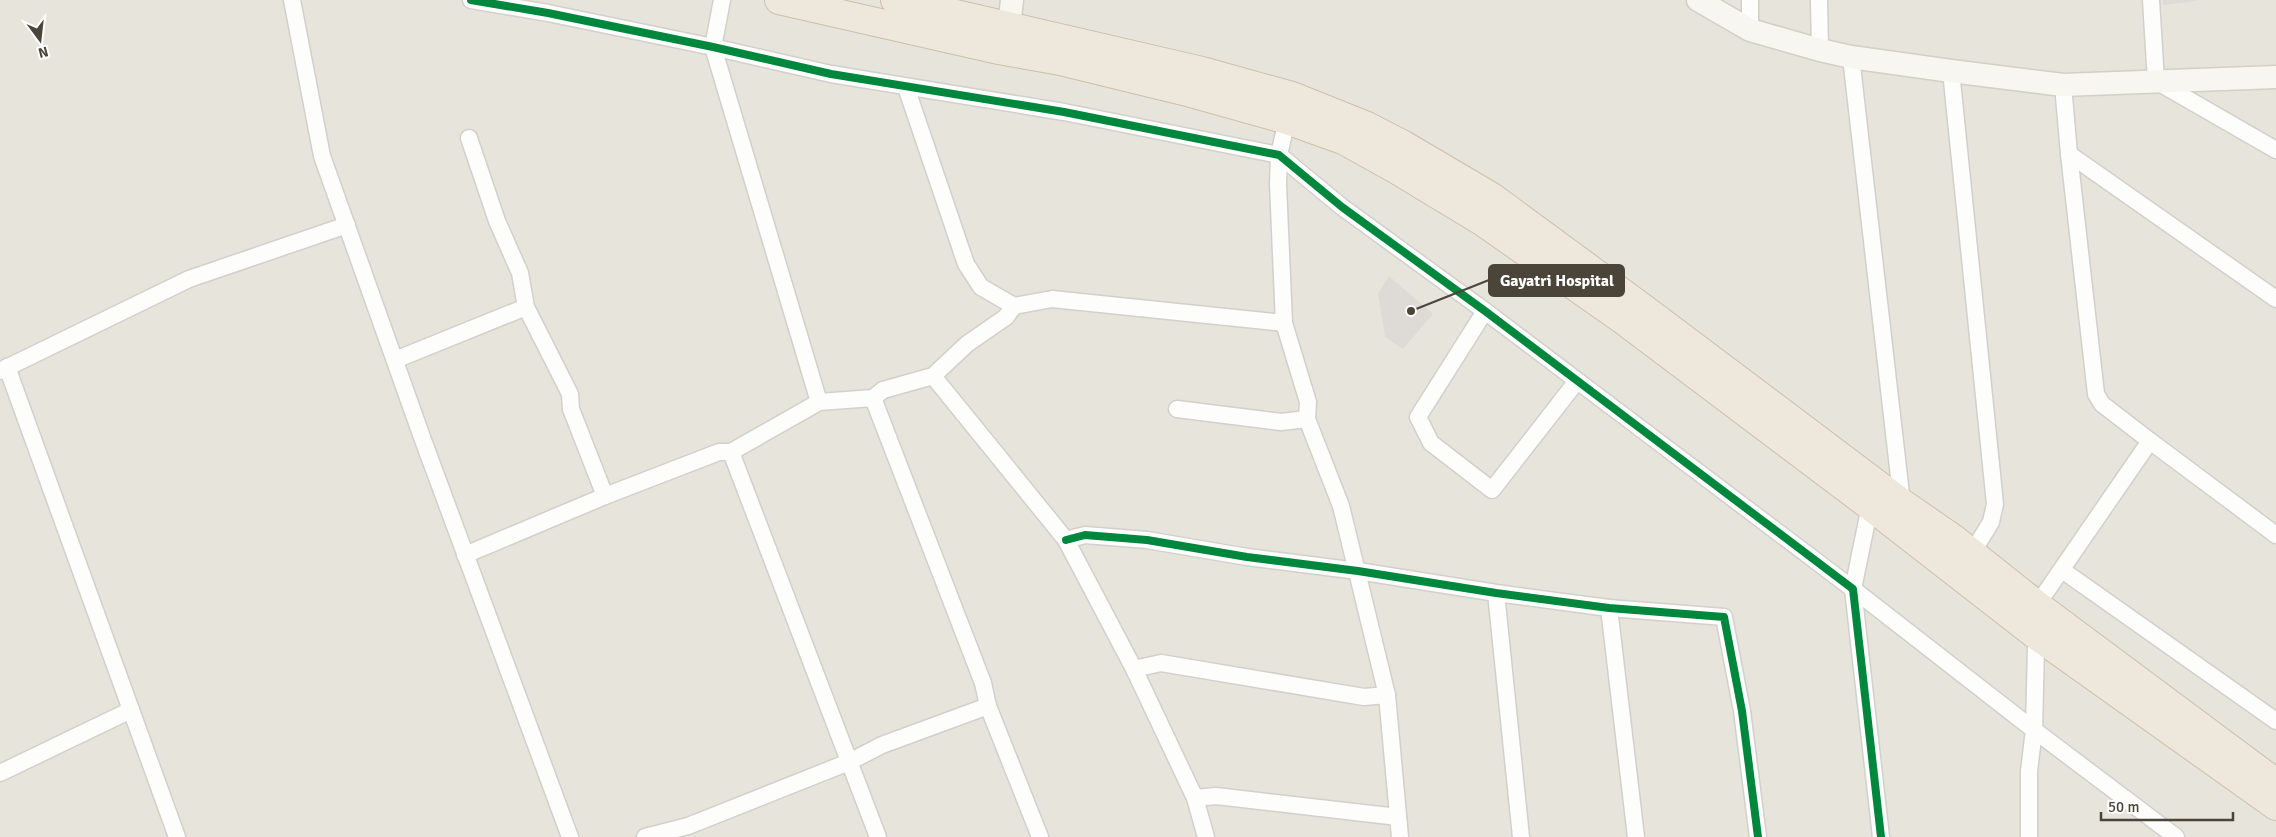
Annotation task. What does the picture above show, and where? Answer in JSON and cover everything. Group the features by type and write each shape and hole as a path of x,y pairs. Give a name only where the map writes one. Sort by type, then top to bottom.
{"highway":[{"path":"780,0 1000,50 1060,61 1190,93 1288,120 1343,140 1484,222 1623,320 1870,506 2037,636 2276,806"},
{"path":"895,0 1202,70 1292,96 1367,126 1402,144 1492,197 1644,308 2276,783"}],"street":[{"path":"292,0 322,156 570,837"},
{"path":"471,0 548,13 713,47 831,74 1064,112 1279,155 1342,207 1577,380 2176,837"},
{"path":"1009,27 1012,0"},
{"path":"1698,0 1750,30 1820,50 1851,57 1951,71 2064,85 2276,77"},
{"path":"1750,0 1750,30"},
{"path":"1820,0 1820,50"},
{"path":"2151,0 2156,81"},
{"path":"723,1 713,47 819,402"},
{"path":"1851,57 1902,503"},
{"path":"1951,71 1995,504 1991,522 1972,553"},
{"path":"2156,81 2276,150"},
{"path":"2064,85 2069,154 2096,394 2102,404 2150,442 2276,536"},
{"path":"906,87 966,264 981,287 1014,306 1052,299 1284,323"},
{"path":"1288,120 1279,155 1278,184 1284,323 1308,402 1307,420 1341,506 1387,695 1400,837"},
{"path":"469,138 498,222 520,273 526,307 570,394 571,409 605,496"},
{"path":"2069,154 2276,299"},
{"path":"177,837 4,369 189,280 347,225"},
{"path":"466,555 605,496 719,452 731,452 819,402 873,398 883,390 933,376 967,344 1006,317 1014,306"},
{"path":"395,360 526,307"},
{"path":"1485,311 1418,417 1431,442 1492,490 1577,380"},
{"path":"933,376 1066,540 1134,668 1195,798 1206,837"},
{"path":"873,398 983,683 988,706 1040,837"},
{"path":"1176,409 1281,422 1307,420"},
{"path":"2030,837 2029,771 2034,730 2037,605 2150,442"},
{"path":"731,452 878,837"},
{"path":"1870,506 1853,589 1881,837"},
{"path":"1066,540 1085,535 1147,540 1247,557 1358,570 1496,593 1609,608 1724,617 1742,712 1758,837"},
{"path":"2062,570 2276,721"},
{"path":"1496,593 1521,837"},
{"path":"1609,608 1636,837"},
{"path":"1134,668 1161,663 1364,697 1387,695"},
{"path":"646,837 689,832 849,762 882,745 988,706"},
{"path":"0,773 131,710"},
{"path":"1195,798 1216,796 1398,817"}],"shaded area":[{"path":"0,0 2276,0 2276,837 0,837"}],"building":[{"path":"2163,0 2196,0 2196,1 2163,5"},
{"path":"1389,276 1433,314 1403,349 1385,337 1378,294"}],"cycle path":[{"path":"471,0 548,13 713,47 831,74 1064,112 1279,155 1342,207 1485,311 1853,589 1881,837"},
{"path":"1066,540 1085,535 1147,540 1247,557 1358,571 1496,593 1609,608 1724,617 1742,711 1758,837"}],"place":[{"name":"Gayatri Hospital","path":"1411,311"}]}
